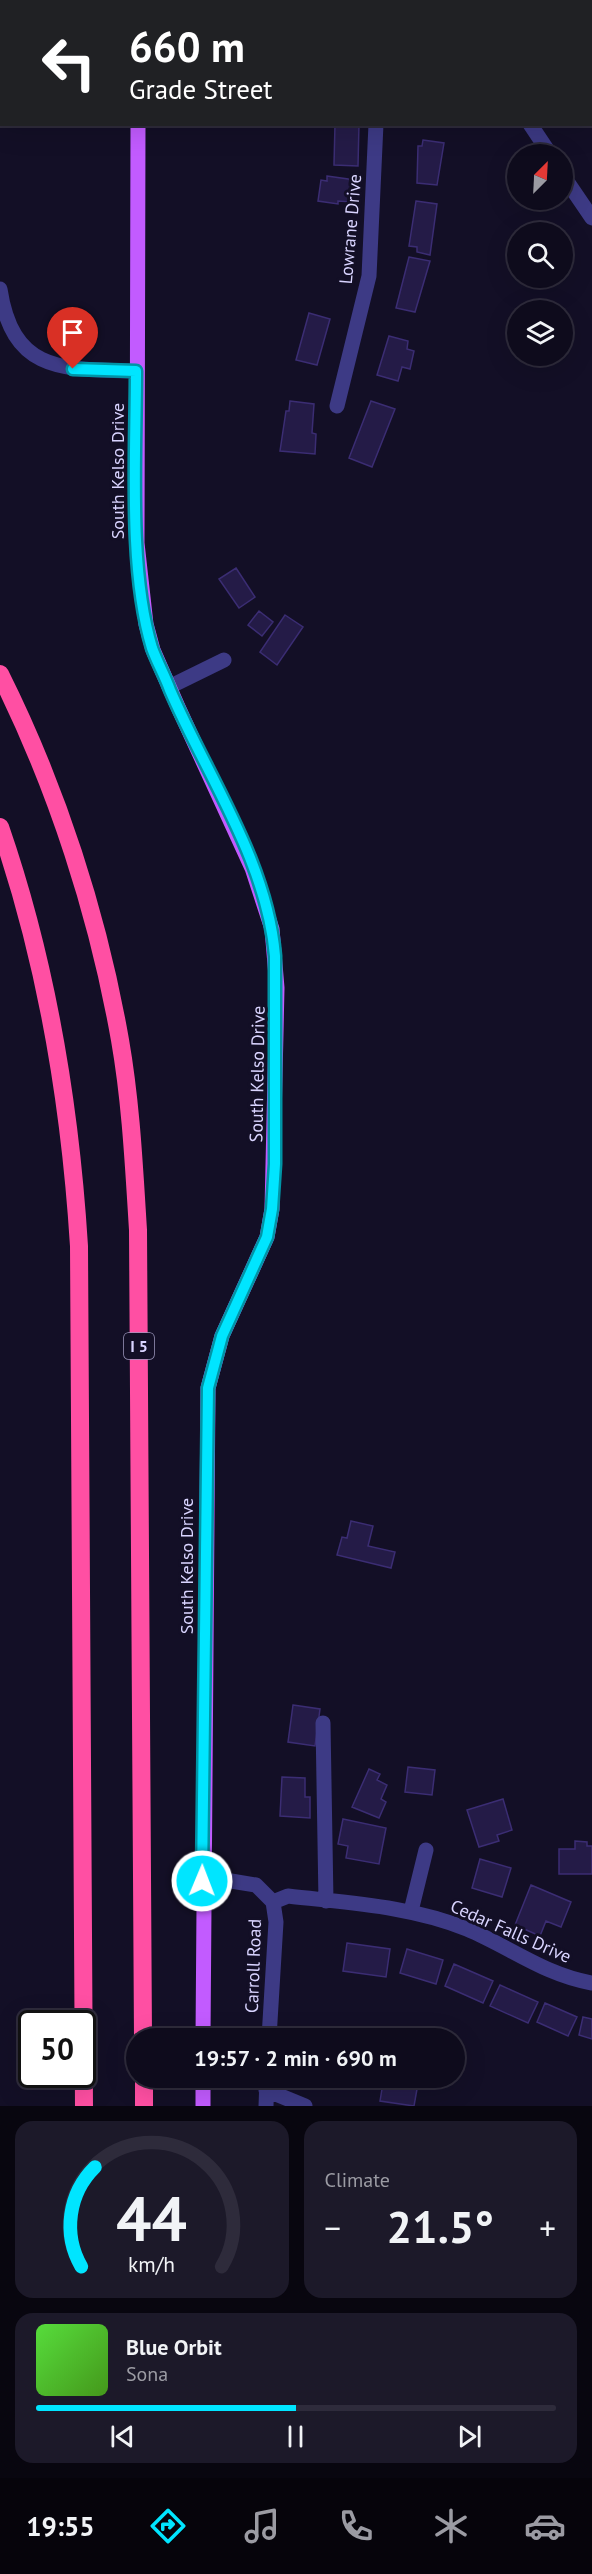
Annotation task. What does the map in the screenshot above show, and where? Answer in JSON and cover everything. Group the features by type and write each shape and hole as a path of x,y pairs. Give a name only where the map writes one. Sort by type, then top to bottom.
{"highway":[{"name":"I 5","path":"0,674 46,777 73,856 107,976 128,1103 138,1230 143,2028"},
{"path":"0,827 33,931 55,1032 71,1135 78,1226 84,2106"},
{"path":"144,2088 144,2106"}],"main road":[{"name":"South Kelso Drive","path":"138,126 137,543 146,624 153,650 255,877 272,929 277,988 272,1209 267,1237 222,1336 208,1388 202,1881 203,2028"},
{"path":"203,2088 203,2106"}],"street":[{"name":"Lowrane Drive","path":"337,406 369,276 376,126"},
{"path":"531,126 543,144"},
{"path":"573,190 592,218"},
{"path":"0,289 9,327 34,356 50,364 73,369 136,371"},
{"path":"169,687 224,660"},
{"path":"323,1723 326,1901"},
{"path":"411,1911 426,1850"},
{"name":"Carroll Road","path":"202,1881 231,1881 256,1885 273,1902 276,1922 270,2028"},
{"name":"Cedar Falls Drive","path":"273,1902 288,1896 411,1911 466,1929 542,1969 592,1983"},
{"path":"266,2088 266,2106"},
{"path":"273,2088 305,2106"}],"building":[{"path":"335,126 359,126 358,166 334,165"},
{"path":"423,140 444,143 437,185 417,183 418,146 422,146"},
{"path":"327,176 355,180 353,202 338,201 338,204 318,201 321,180 327,181"},
{"path":"416,201 437,204 430,255 417,252 417,247 409,246"},
{"path":"409,257 430,261 415,312 396,308"},
{"path":"309,313 330,319 317,365 296,360"},
{"path":"389,336 408,341 407,349 414,351 410,369 402,367 398,381 377,375"},
{"path":"290,401 314,404 312,433 316,434 315,454 280,451 286,411 289,411"},
{"path":"371,401 395,409 372,467 349,458"},
{"path":"236,568 255,597 239,608 219,579"},
{"path":"259,611 273,622 262,636 248,625"},
{"path":"285,615 303,627 277,665 260,652"},
{"path":"351,1521 373,1526 368,1546 395,1552 391,1568 337,1555 342,1537 347,1538"},
{"path":"293,1705 320,1709 315,1746 288,1742"},
{"path":"408,1767 435,1770 432,1795 405,1792"},
{"path":"369,1769 380,1774 377,1780 387,1785 381,1799 386,1802 379,1818 352,1807"},
{"path":"282,1777 305,1778 305,1797 310,1797 310,1818 280,1816"},
{"path":"503,1799 512,1830 497,1835 499,1841 479,1847 467,1810"},
{"path":"343,1819 386,1828 379,1864 346,1858 348,1846 338,1844"},
{"path":"575,1841 587,1842 587,1846 592,1846 592,1874 559,1874 559,1849 575,1849"},
{"path":"480,1859 511,1868 502,1897 472,1888"},
{"path":"531,1885 571,1902 561,1927 546,1921 540,1936 515,1925"},
{"path":"347,1943 390,1949 386,1977 343,1971"},
{"path":"407,1949 443,1960 436,1984 400,1973"},
{"path":"454,1964 493,1981 483,2003 445,1986"},
{"path":"500,1985 538,2002 528,2023 490,2006"},
{"path":"545,2003 577,2017 568,2036 537,2022"},
{"path":"583,2017 592,2019 592,2039 579,2035"},
{"path":"382,2088 417,2089 414,2106 380,2101"}],"route":[{"path":"73,369 136,371 137,543 146,624 153,650 252,868 272,929 275,956 277,988 275,1164 272,1209 267,1237 229,1317 213,1361 208,1388 202,1881"}]}
